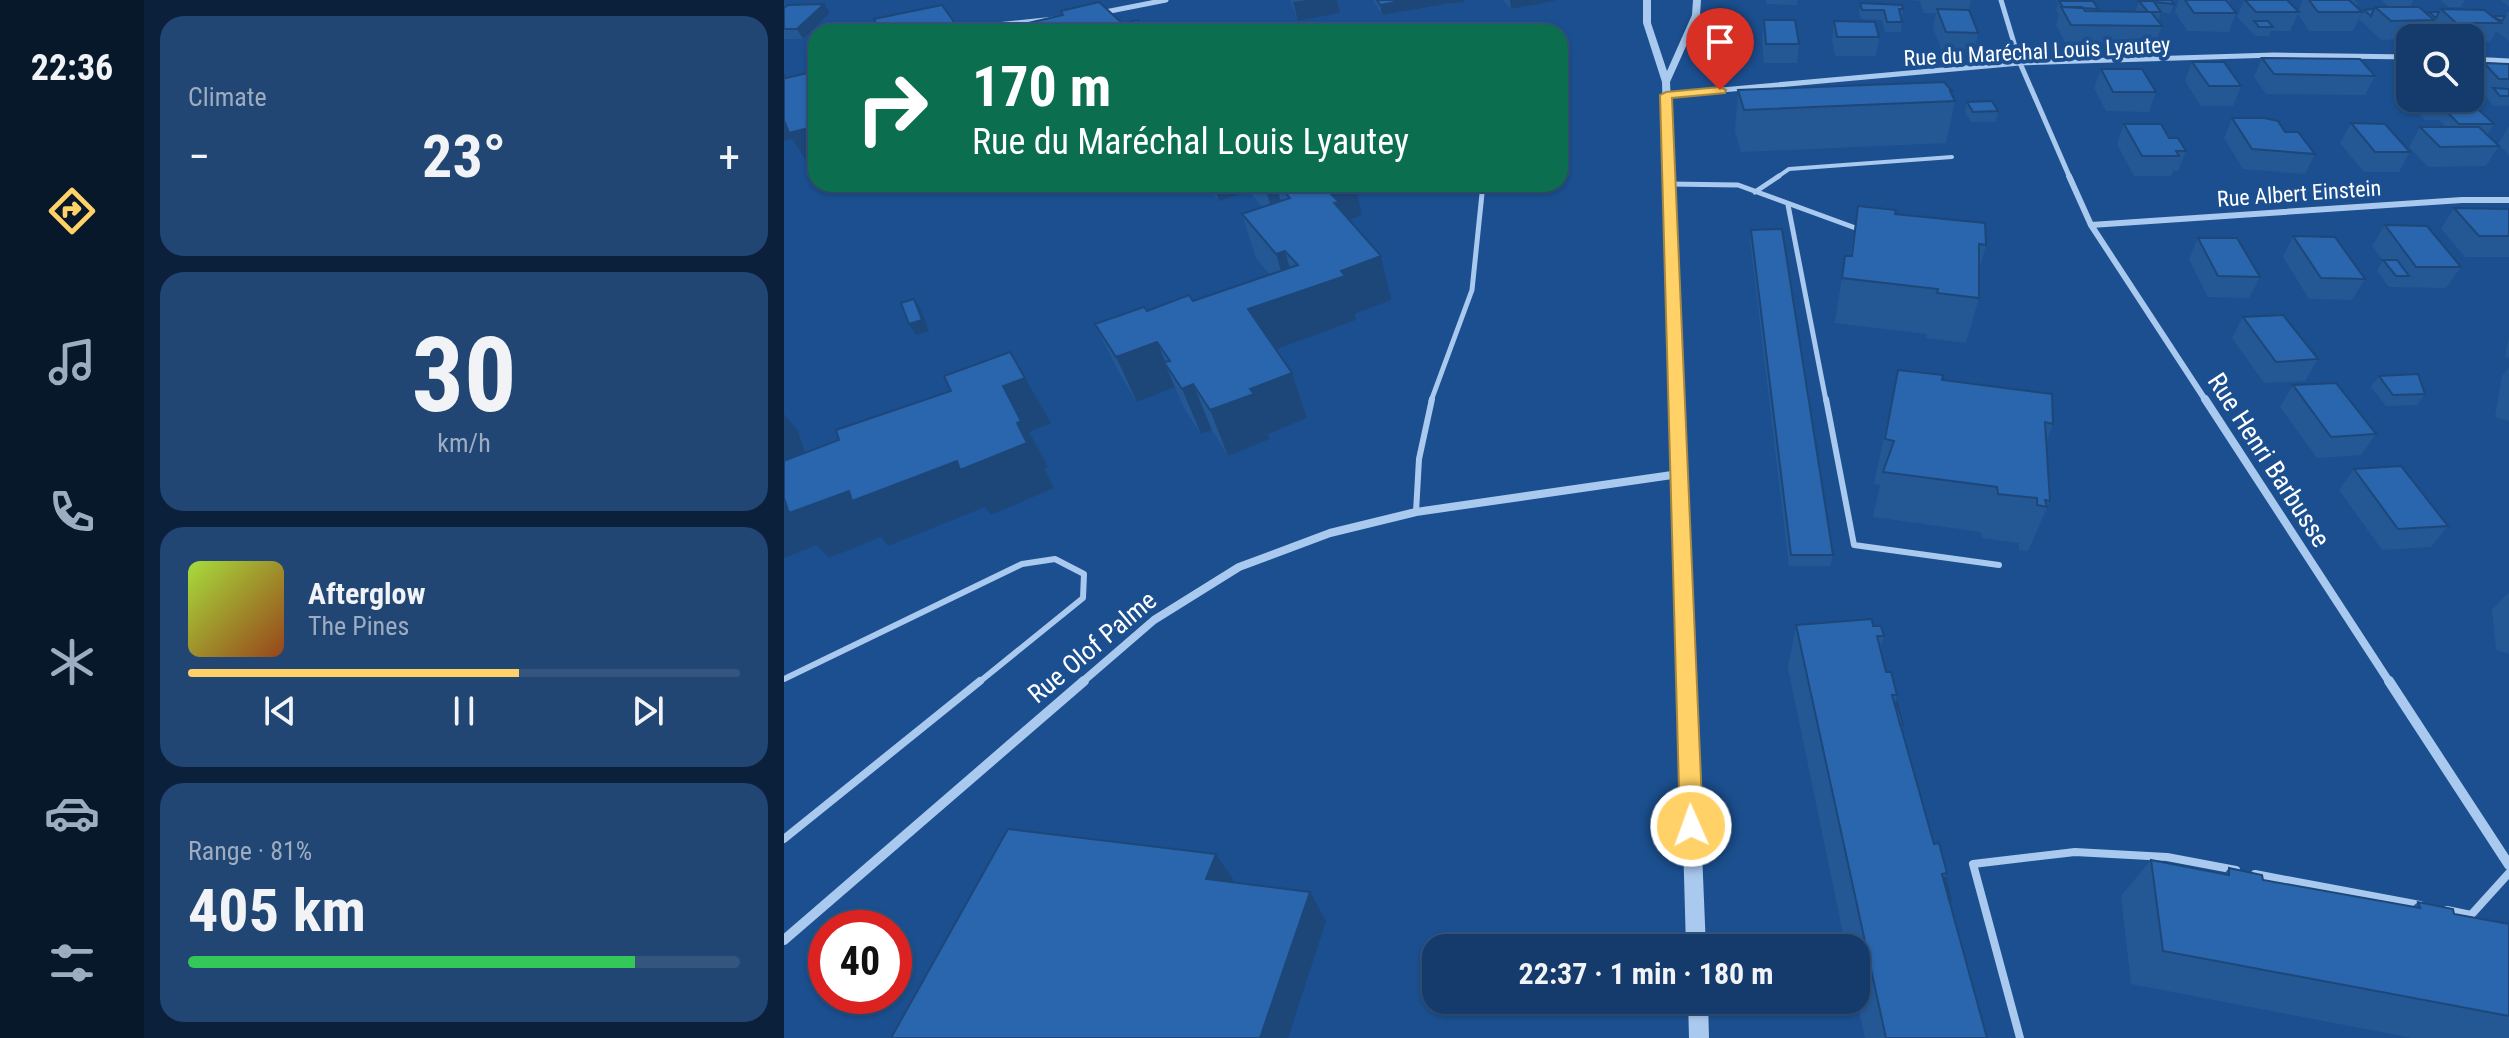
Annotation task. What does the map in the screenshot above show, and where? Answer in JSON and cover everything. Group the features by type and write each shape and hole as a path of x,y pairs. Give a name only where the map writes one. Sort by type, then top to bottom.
{"street":[{"path":"1091,15 1166,0"},
{"path":"1647,0 1647,23 1666,89 1695,934"},
{"path":"1666,89 1696,15 1697,0"},
{"name":"Rue Henri Barbusse","path":"2001,0 2020,63 2091,225 2509,865"},
{"path":"982,24 1066,18"},
{"name":"Rue du Maréchal Louis Lyautey","path":"1666,89 2020,63 2274,55 2396,57"},
{"path":"2484,60 2509,61"},
{"name":"Rue Albert Einstein","path":"2091,225 2462,200 2509,200"},
{"name":"Rue Olof Palme","path":"784,940 1154,620 1239,567 1330,533 1416,512 1679,474"},
{"path":"1698,1014 1699,1038"}],"lane":[{"path":"1755,192 1789,169 1952,157"},
{"path":"1669,184 1738,185 1846,227 1874,233"},
{"path":"1416,512 1419,459 1429,406 1472,290 1482,192"},
{"path":"1788,205 1854,545 1999,565"},
{"path":"784,679 1022,564 1055,559 1084,574 1083,598 784,839"},
{"path":"2020,1038 1973,864 2075,852 2167,857 2425,906"},
{"path":"2440,909 2471,915 2509,873"}],"building":[{"path":"1377,0 1395,0 1396,2 1380,5"},
{"path":"2171,0 2174,4 2154,2 2161,12 2148,12 2139,1"},
{"path":"2185,0 2226,0 2236,13 2194,13"},
{"path":"2245,0 2287,0 2299,12 2256,12"},
{"path":"2309,0 2349,0 2362,12 2318,12"},
{"path":"2059,1 2093,1 2098,9 2063,7"},
{"path":"1099,2 1123,24 1024,24 1063,15 1061,11"},
{"path":"1860,3 1902,5 1903,9 1899,9 1902,22 1887,22 1884,10 1862,10"},
{"path":"824,4 797,29 784,29 784,8 788,5"},
{"path":"942,5 955,24 877,24 874,19"},
{"path":"2061,7 2082,7 2085,11 2151,12 2162,26 2071,25"},
{"path":"2375,7 2419,7 2434,20 2391,21"},
{"path":"1937,9 1969,10 1978,33 1946,32"},
{"path":"2441,9 2484,10 2501,23 2456,23"},
{"path":"1764,20 1795,20 1799,44 1766,44"},
{"path":"1834,21 1875,22 1879,37 1837,37"},
{"path":"2254,21 2268,21 2273,27 2259,27"},
{"path":"2262,58 2360,59 2375,76 2274,74"},
{"path":"2192,62 2224,62 2241,86 2209,86"},
{"path":"2484,63 2509,64 2509,79 2499,79"},
{"path":"2101,69 2142,69 2156,92 2113,92"},
{"path":"808,73 808,128 789,133 784,120 784,74 786,78"},
{"path":"1944,82 1952,91 1955,101 1744,110 1738,90"},
{"path":"2493,88 2509,89 2509,96 2500,96"},
{"path":"1992,101 1998,111 1973,112 1967,102"},
{"path":"2447,112 2481,112 2494,124 2459,124"},
{"path":"2232,118 2278,121 2285,132 2298,132 2315,154 2252,149"},
{"path":"2351,123 2385,124 2410,152 2375,152"},
{"path":"2124,124 2161,124 2169,138 2178,138 2186,151 2176,151 2179,156 2142,156"},
{"path":"2420,127 2479,127 2499,146 2440,147"},
{"path":"1285,192 1329,192 1339,202 1334,203 1381,256 1341,271 1345,276 1248,309 1292,373 1250,389 1254,394 1210,410 1193,384 1182,389 1164,362 1170,361 1157,342 1116,357 1095,324 1144,307 1147,311 1189,295 1193,301 1298,265 1285,251 1276,254 1242,214 1290,198"},
{"path":"1858,206 1896,210 1895,214 1985,223 1986,245 1979,244 1979,298 1937,293 1938,289 1842,278 1845,256 1852,256"},
{"path":"2454,208 2509,209 2509,236 2479,236"},
{"path":"2385,225 2427,226 2461,267 2416,267"},
{"path":"1782,229 1833,555 1791,555 1751,230"},
{"path":"2293,236 2335,237 2365,279 2321,278"},
{"path":"2198,238 2237,238 2260,277 2218,276"},
{"path":"2383,260 2397,260 2409,276 2396,276"},
{"path":"914,299 922,320 909,324 901,303"},
{"path":"2283,315 2318,359 2276,362 2243,317"},
{"path":"1010,352 1025,378 1003,386 1021,421 1017,423 1027,443 960,470 957,461 852,501 849,491 789,513 784,498 784,457 786,460 839,440 836,430 951,391 944,376"},
{"path":"1898,370 1943,375 1942,380 2052,394 2053,424 2045,422 2050,501 2045,500 2047,507 2037,505 2037,498 1998,494 1997,487 1883,472 1894,441 1885,439"},
{"path":"2418,374 2425,394 2393,395 2379,376"},
{"path":"2336,383 2376,434 2331,437 2293,385"},
{"path":"2401,466 2448,526 2398,529 2354,469"},
{"path":"1872,619 1873,626 1881,626 1884,636 1877,636 1886,672 1891,672 1897,695 1892,695 1934,844 1939,843 1947,873 1942,874 1987,1038 1886,1038 1870,965 1870,934 1863,934 1796,625"},
{"path":"1897,703 1903,725 1900,725"},
{"path":"1008,829 1216,854 1206,879 1310,892 1260,1038 891,1038 904,1014 912,1014 912,1000"},
{"path":"2151,860 2229,875 2229,868 2262,875 2263,880 2420,908 2418,902 2453,909 2454,914 2509,924 2509,1016 2163,951"},
{"path":"1945,877 1951,900 1944,881"}],"route":[{"path":"1691,826 1666,95 1720,90"}]}
